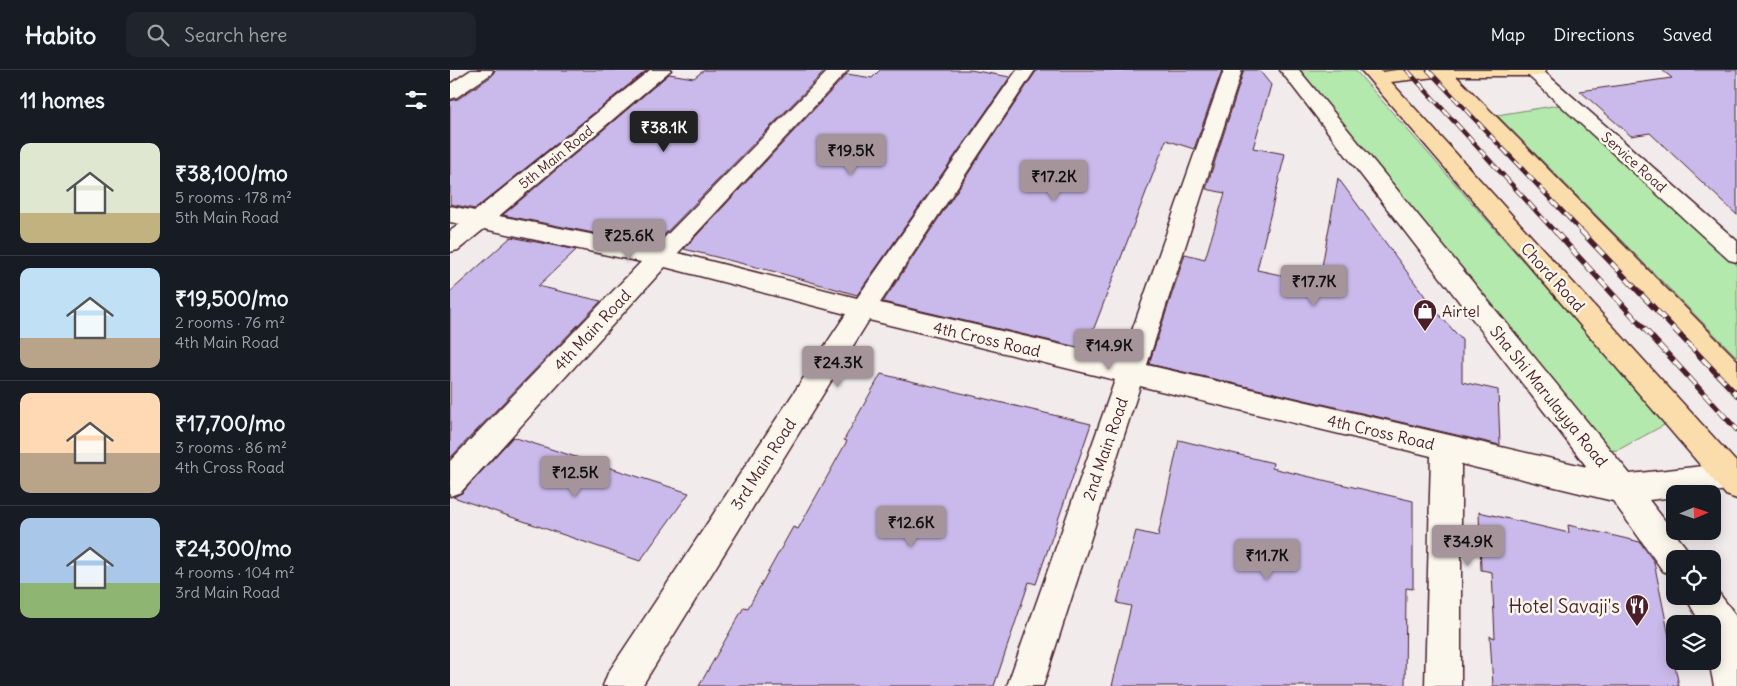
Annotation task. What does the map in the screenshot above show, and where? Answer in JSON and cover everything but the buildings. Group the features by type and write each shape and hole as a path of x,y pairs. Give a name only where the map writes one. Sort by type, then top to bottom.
{"main road":[{"path":"1373,74 1440,70 1537,70"},
{"path":"1440,70 1737,378"},
{"name":"Chord Road","path":"1373,74 1734,481"}],"street":[{"path":"450,94 484,70"},
{"name":"5th Main Road","path":"450,244 662,70"},
{"name":"4th Main Road","path":"450,482 660,257 839,70"},
{"name":"3rd Main Road","path":"621,686 863,309 1026,70"},
{"name":"2nd Main Road","path":"1025,686 1234,70"},
{"name":"Sha Shi Marulayya Road","path":"1289,70 1623,489 1668,550"},
{"name":"Service Road","path":"1531,70 1737,254"},
{"name":"4th Cross Road","path":"450,214 660,257 863,309 1623,489 1734,481"},
{"path":"1442,686 1446,447"},
{"path":"1710,607 1737,648"},
{"path":"1710,607 1732,686"}],"green space":[{"path":"1294,70 1355,70 1666,424 1618,450 1601,451"},
{"path":"1559,105 1737,265 1737,357 1497,115"}],"railway":[{"path":"1407,70 1556,233"},
{"path":"1428,70 1583,233"},
{"path":"1555,231 1737,430"},
{"path":"1581,231 1737,395"}],"place":[{"name":"Airtel","path":"1425,332"},
{"name":"Hotel Savaji's","path":"1637,627"}]}
